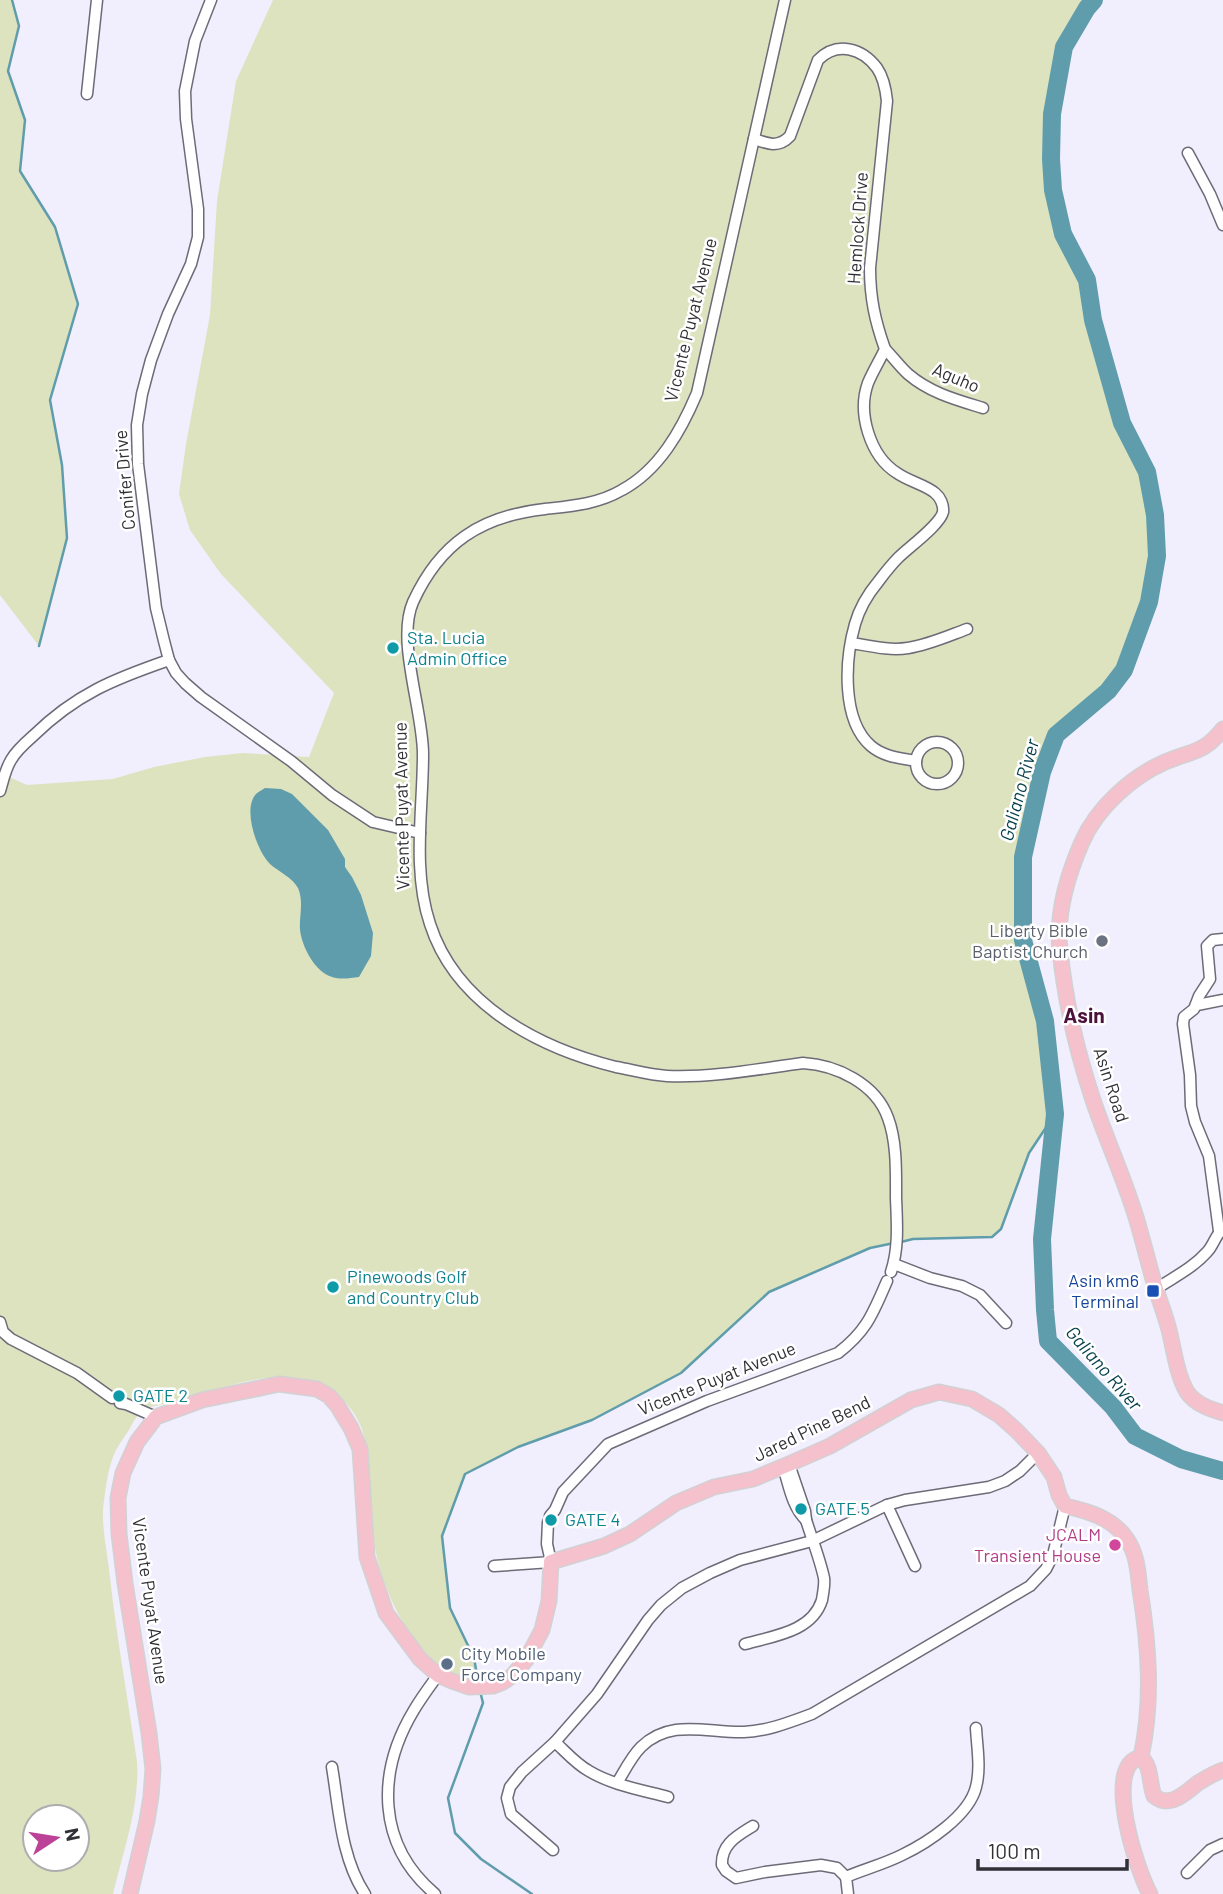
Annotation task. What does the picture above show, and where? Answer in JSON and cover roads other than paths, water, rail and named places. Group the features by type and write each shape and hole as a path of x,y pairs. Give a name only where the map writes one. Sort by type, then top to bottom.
{"main road":[{"name":"Asin Road","path":"1223,729 1203,749 1164,762 1137,779 1101,811 1082,842 1076,859 1065,894 1059,931 1062,969 1081,1061 1132,1202 1182,1380 1189,1395 1205,1407 1223,1413"},
{"name":"Vicente Puyat Avenue","path":"130,1894 147,1821 153,1769 125,1583 117,1498 123,1473 137,1442 156,1417 202,1400 279,1384 317,1389 329,1396 351,1428 360,1449 366,1557 386,1613 420,1659 438,1675 470,1687 493,1686 503,1682 526,1660 542,1630 549,1601 551,1563"},
{"name":"Jared Pine Bend","path":"551,1563 630,1534 676,1503 713,1487 753,1479 786,1466 830,1446 911,1400 939,1392 972,1399 986,1406 1017,1431 1038,1453 1054,1477 1065,1506"},
{"path":"1065,1506 1091,1513 1107,1521 1125,1536 1134,1551 1149,1670 1147,1728 1142,1757"},
{"path":"1142,1757 1147,1762 1154,1796 1163,1801 1176,1799 1223,1770"},
{"path":"1142,1757 1128,1764 1122,1793 1136,1860 1150,1894"}],"street":[{"path":"87,94 97,0"},
{"name":"Conifer Drive","path":"211,0 195,41 185,91 198,209 198,237 191,264 151,360 137,425 138,464 156,608 169,660 176,673 201,697 291,761 332,795 373,822 420,833"},
{"name":"Vicente Puyat Avenue","path":"551,1563 547,1544 552,1520 563,1492 608,1444 707,1401 838,1353 867,1325 891,1272 896,1252 892,1132 888,1116 878,1099 857,1080 832,1068 803,1063 702,1076 666,1076 594,1061 544,1043 493,1011 459,978 440,948 430,925 421,885 423,747 408,654 408,618 412,604 428,575 448,548 479,527 512,515 597,501 622,490 646,473 671,443 697,393 785,0"},
{"name":"Hemlock Drive","path":"754,139 779,144 790,136 818,60 825,53 842,48 855,51 866,57 878,70 886,89 887,102 870,286 872,307 886,349"},
{"path":"1188,153 1223,225"},
{"path":"886,349 868,383 865,396 865,419 873,445 894,472 937,494 942,502 943,512 938,521 896,560 876,584 859,612 847,681 854,721 870,745 883,754 916,761"},
{"name":"Aguho","path":"886,349 908,374 929,388 984,408"},
{"path":"852,643 906,649 967,629"},
{"path":"0,791 12,758 51,718 103,685 169,660"},
{"path":"940,742 947,744 956,753 959,766 952,779 946,783 931,783 920,775 916,761 927,744 940,742"},
{"path":"1156,1289 1196,1263 1210,1249 1221,1230 1209,1156 1191,1106 1191,1075 1183,1024 1184,1017 1196,1005 1210,979 1207,946 1213,940 1223,939"},
{"path":"1196,1005 1223,1000"},
{"path":"891,1272 962,1286 979,1295 1006,1323"},
{"path":"0,1322 5,1340 62,1364 118,1399 156,1417"},
{"path":"553,1850 511,1814 507,1798 510,1787 522,1772 555,1742 597,1694 661,1605 682,1588 710,1573 740,1560 813,1541 887,1505 989,1487 1014,1476 1038,1453"},
{"path":"745,1644 789,1632 806,1623 817,1612 822,1597 824,1580 786,1466"},
{"path":"887,1505 915,1566"},
{"path":"617,1783 639,1749 654,1737 670,1730 687,1728 744,1732 767,1729 812,1714 1030,1586 1046,1569 1054,1555 1065,1506"},
{"name":"Jared Pine Bend","path":"494,1566 551,1563"},
{"path":"435,1894 414,1874 401,1855 391,1828 387,1805 389,1777 403,1733 413,1711 438,1675"},
{"path":"846,1877 901,1855 926,1841 965,1810 972,1800 979,1773 976,1728"},
{"path":"555,1742 589,1772 668,1797"},
{"path":"332,1767 345,1846 365,1894"},
{"path":"753,1826 733,1839 723,1854 722,1865 733,1877 821,1865 837,1868 846,1877 848,1894"},
{"path":"1187,1873 1210,1850 1223,1844"}],"water":[{"path":"265,788 281,789 292,794 328,830 345,859 345,867 361,895 373,933 371,956 359,977 346,979 326,974 315,964 303,944 298,888 265,858 253,830 250,809 252,801 256,794"}],"waterway":[{"path":"12,0 19,26 8,71 25,120 20,171 55,227 78,304 50,400 62,465 67,538 39,646"},
{"name":"Galiano River","path":"1094,0 1064,47 1052,114 1053,190 1063,234 1087,280 1093,320 1122,423 1147,472 1155,515 1157,556 1149,602 1124,670 1108,691 1056,735 1042,772 1023,857 1023,940 1045,1021 1055,1114 1042,1239 1045,1310 1048,1341 1113,1407 1135,1436 1181,1459 1223,1471"},
{"path":"901,1242 913,1239 992,1237 1001,1229 1029,1153 1055,1114"},
{"path":"478,1681 474,1658 450,1608 442,1536 465,1474 518,1447 592,1420 681,1373 769,1292 870,1248 894,1243"},
{"path":"480,1691 483,1703 448,1798 455,1833 481,1859 532,1894"}],"tunnel":[{"path":"115,1394 123,1398"}],"place":[{"name":"Sta. Lucia Admin Office","path":"393,648"},
{"name":"Liberty Bible Baptist Church","path":"1102,941"},
{"name":"Pinewoods Golf and Country Club","path":"333,1287"},
{"name":"Asin km6 Terminal","path":"1153,1291"},
{"name":"GATE 2","path":"119,1396"},
{"name":"GATE 5","path":"801,1509"},
{"name":"GATE 4","path":"551,1520"},
{"name":"JCALM Transient House","path":"1115,1545"},
{"name":"City Mobile Force Company","path":"447,1664"}],"district":[{"name":"Asin","path":"1084,1016"}]}
